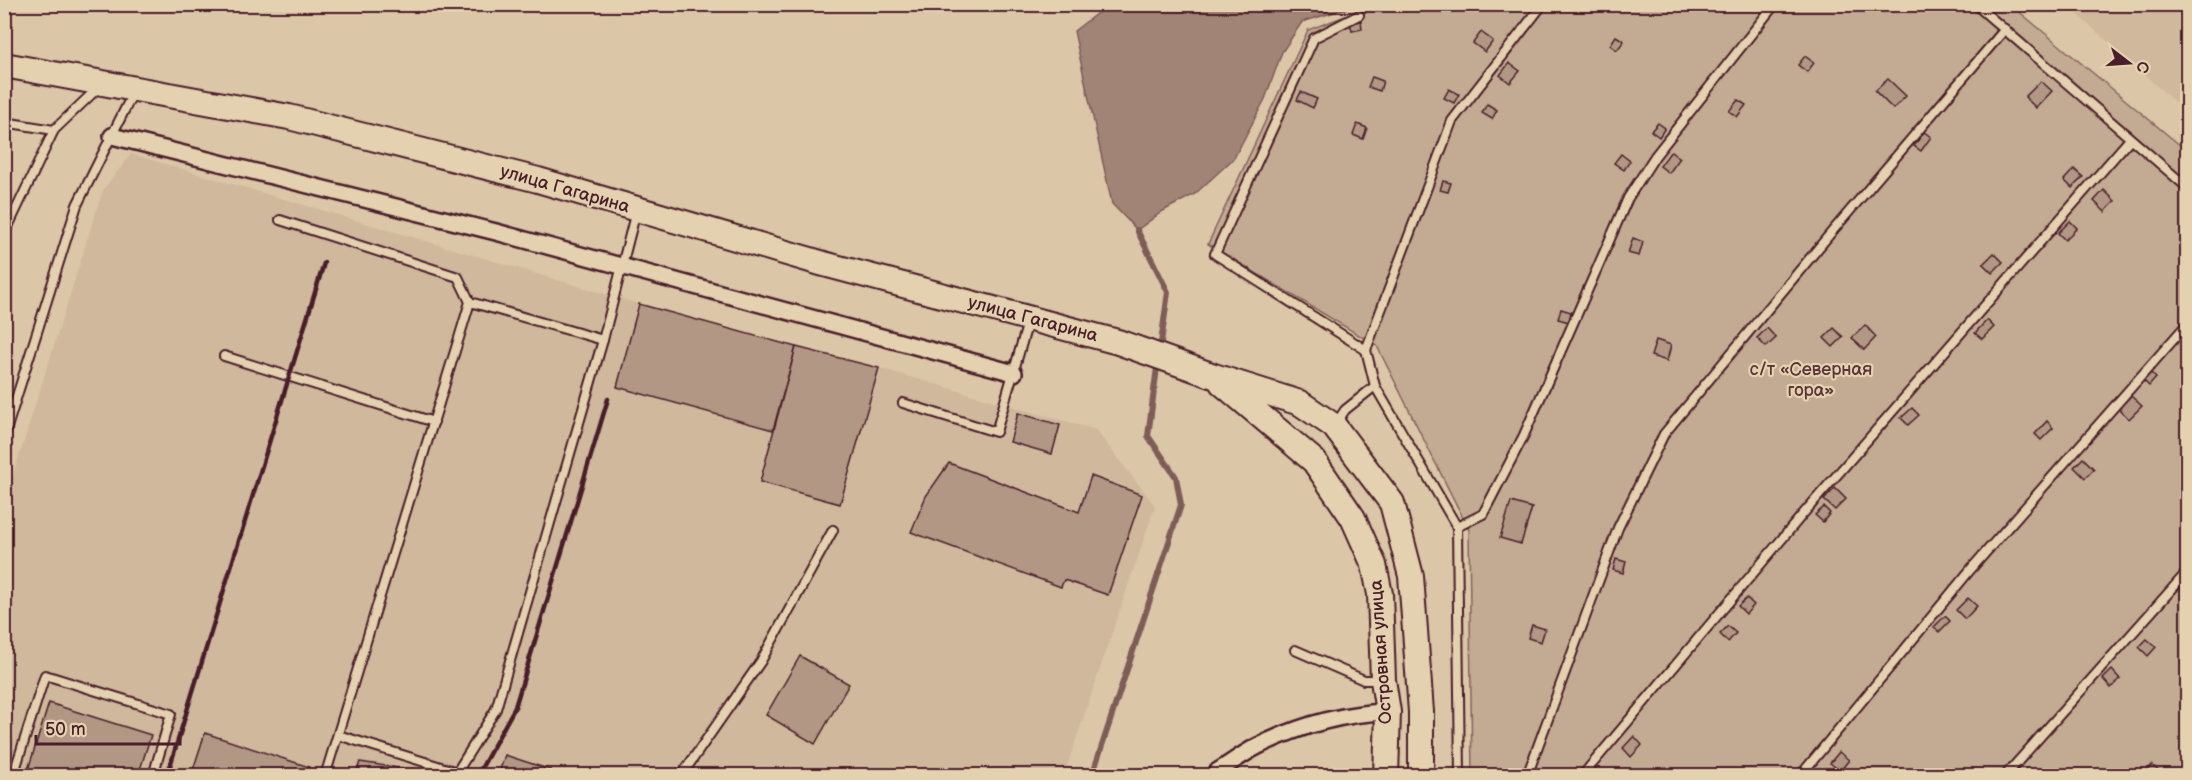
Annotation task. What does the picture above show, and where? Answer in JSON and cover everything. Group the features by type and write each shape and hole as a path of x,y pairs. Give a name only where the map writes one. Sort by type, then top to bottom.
{"main road":[{"name":"улица Гагарина","path":"4,65 289,117 538,180 824,264 1118,342 1214,376"},
{"name":"Островная улица","path":"1214,376 1300,403 1334,426 1392,503 1411,576 1421,712 1421,776"},
{"name":"Островная улица","path":"1214,376 1314,461 1353,518 1374,565 1380,594 1383,680 1388,712 1386,776"}],"street":[{"path":"111,136 496,232 1014,373"},
{"path":"1215,776 1218,771 1257,747 1313,724 1367,713 1388,712"}],"lane":[{"path":"1460,776 1457,527 1375,386 1366,350 1452,121 1543,4"},
{"path":"1457,527 1483,514 1524,435 1634,190 1655,156 1774,4"},
{"path":"1975,4 2187,188"},
{"path":"1359,15 1314,38 1215,254 1366,350"},
{"path":"1527,776 1618,528 1664,434 1830,234 2005,29"},
{"path":"4,235 54,130 103,83"},
{"path":"4,437 77,205 135,88"},
{"path":"4,122 54,130"},
{"path":"1582,776 1803,514 2130,139"},
{"path":"338,735 457,774 496,709 603,340 636,209"},
{"path":"280,220 458,277 470,302 325,776"},
{"path":"470,302 603,340"},
{"path":"903,403 996,432 1030,318"},
{"path":"1800,776 1971,569 2187,323"},
{"path":"224,356 434,422"},
{"path":"1334,426 1345,410 1375,386"},
{"path":"681,776 761,661 833,530"},
{"path":"2005,776 2187,571"},
{"path":"1295,650 1365,680 1383,680"},
{"path":"13,776 45,675 171,714 153,776"}],"shaded area":[{"path":"1109,4 1353,5 1302,22 1282,52 1265,99 1234,158 1195,194 1163,211 1137,230 1112,204 1074,31"},
{"path":"2067,5 2187,5 2187,113"},
{"path":"131,154 639,304 879,368 1096,430 1155,506 1064,775 5,776 5,501 103,190"}],"green space":[{"name":"с/т «Северная гора»","path":"1374,5 2011,5 2187,151 2187,775 1472,775 1469,530 1377,346 1208,244 1308,30"}],"building":[{"path":"1361,21 1362,29 1352,31 1350,23"},
{"path":"1481,32 1493,41 1485,52 1473,43"},
{"path":"1616,36 1624,41 1617,50 1610,45"},
{"path":"1805,56 1814,63 1807,72 1798,65"},
{"path":"1509,63 1520,71 1510,83 1500,75"},
{"path":"1372,77 1383,81 1380,91 1368,87"},
{"path":"1888,79 1906,96 1893,109 1875,91"},
{"path":"2041,81 2052,91 2036,108 2025,97"},
{"path":"1449,89 1459,94 1454,103 1444,98"},
{"path":"1301,92 1317,99 1313,108 1297,100"},
{"path":"1738,100 1746,105 1737,117 1729,111"},
{"path":"1487,104 1497,110 1492,119 1482,113"},
{"path":"1658,123 1665,128 1659,137 1651,131"},
{"path":"1357,124 1367,128 1363,139 1353,135"},
{"path":"1924,132 1931,137 1921,151 1914,146"},
{"path":"1671,151 1680,158 1669,173 1660,166"},
{"path":"1621,154 1630,161 1624,170 1614,163"},
{"path":"2074,169 2083,177 2072,188 2064,180"},
{"path":"1443,181 1451,183 1448,192 1440,190"},
{"path":"2104,190 2115,201 2105,212 2094,201"},
{"path":"2070,221 2077,228 2065,240 2058,233"},
{"path":"1633,238 1643,242 1639,256 1628,253"},
{"path":"1994,253 2003,262 1992,273 1983,264"},
{"path":"639,304 796,347 773,430 617,387"},
{"path":"1561,309 1571,312 1569,322 1558,319"},
{"path":"1987,320 1994,327 1982,339 1975,333"},
{"path":"1865,325 1876,337 1864,350 1852,338"},
{"path":"1767,328 1776,338 1766,347 1757,338"},
{"path":"1834,328 1843,337 1833,347 1824,338"},
{"path":"1656,340 1671,345 1667,361 1651,356"},
{"path":"796,347 879,368 840,504 760,482"},
{"path":"2151,373 2156,378 2149,386 2143,380"},
{"path":"2131,396 2142,406 2129,419 2118,408"},
{"path":"1912,408 1919,415 1908,425 1901,418"},
{"path":"1018,413 1060,425 1052,454 1010,442"},
{"path":"2047,421 2053,428 2041,440 2035,434"},
{"path":"2083,458 2094,469 2085,478 2074,467"},
{"path":"949,463 1079,512 1091,476 1142,495 1108,595 1064,580 1061,587 911,532 926,496"},
{"path":"1835,488 1846,499 1835,510 1824,500"},
{"path":"1511,502 1532,508 1521,544 1500,538"},
{"path":"1824,507 1830,513 1823,522 1815,515"},
{"path":"1616,559 1626,562 1623,573 1613,570"},
{"path":"2188,578 2188,595 2179,587"},
{"path":"1747,598 1754,605 1746,614 1738,606"},
{"path":"1968,598 1977,606 1965,619 1956,610"},
{"path":"1945,616 1950,621 1939,632 1934,627"},
{"path":"1532,625 1545,629 1541,642 1528,638"},
{"path":"1728,626 1736,633 1728,642 1720,634"},
{"path":"2147,639 2156,647 2148,656 2139,647"},
{"path":"800,656 849,684 815,744 766,715"},
{"path":"2112,670 2120,679 2111,688 2103,679"},
{"path":"49,703 151,735 138,776 26,776"},
{"path":"205,733 309,767 306,776 191,776"},
{"path":"1634,736 1642,745 1631,757 1623,748"},
{"path":"1839,752 1849,760 1840,771 1830,763"},
{"path":"505,755 551,770 549,776 498,775"},
{"path":"360,762 432,773 431,776 355,776"},
{"path":"2152,765 2164,776 2142,776"}],"waterway":[{"path":"1137,230 1168,292 1160,350"},
{"path":"1092,776 1181,505 1176,477 1148,436 1158,360"}],"railway":[{"path":"167,776 324,263"},
{"path":"477,776 515,707 608,399"}]}
